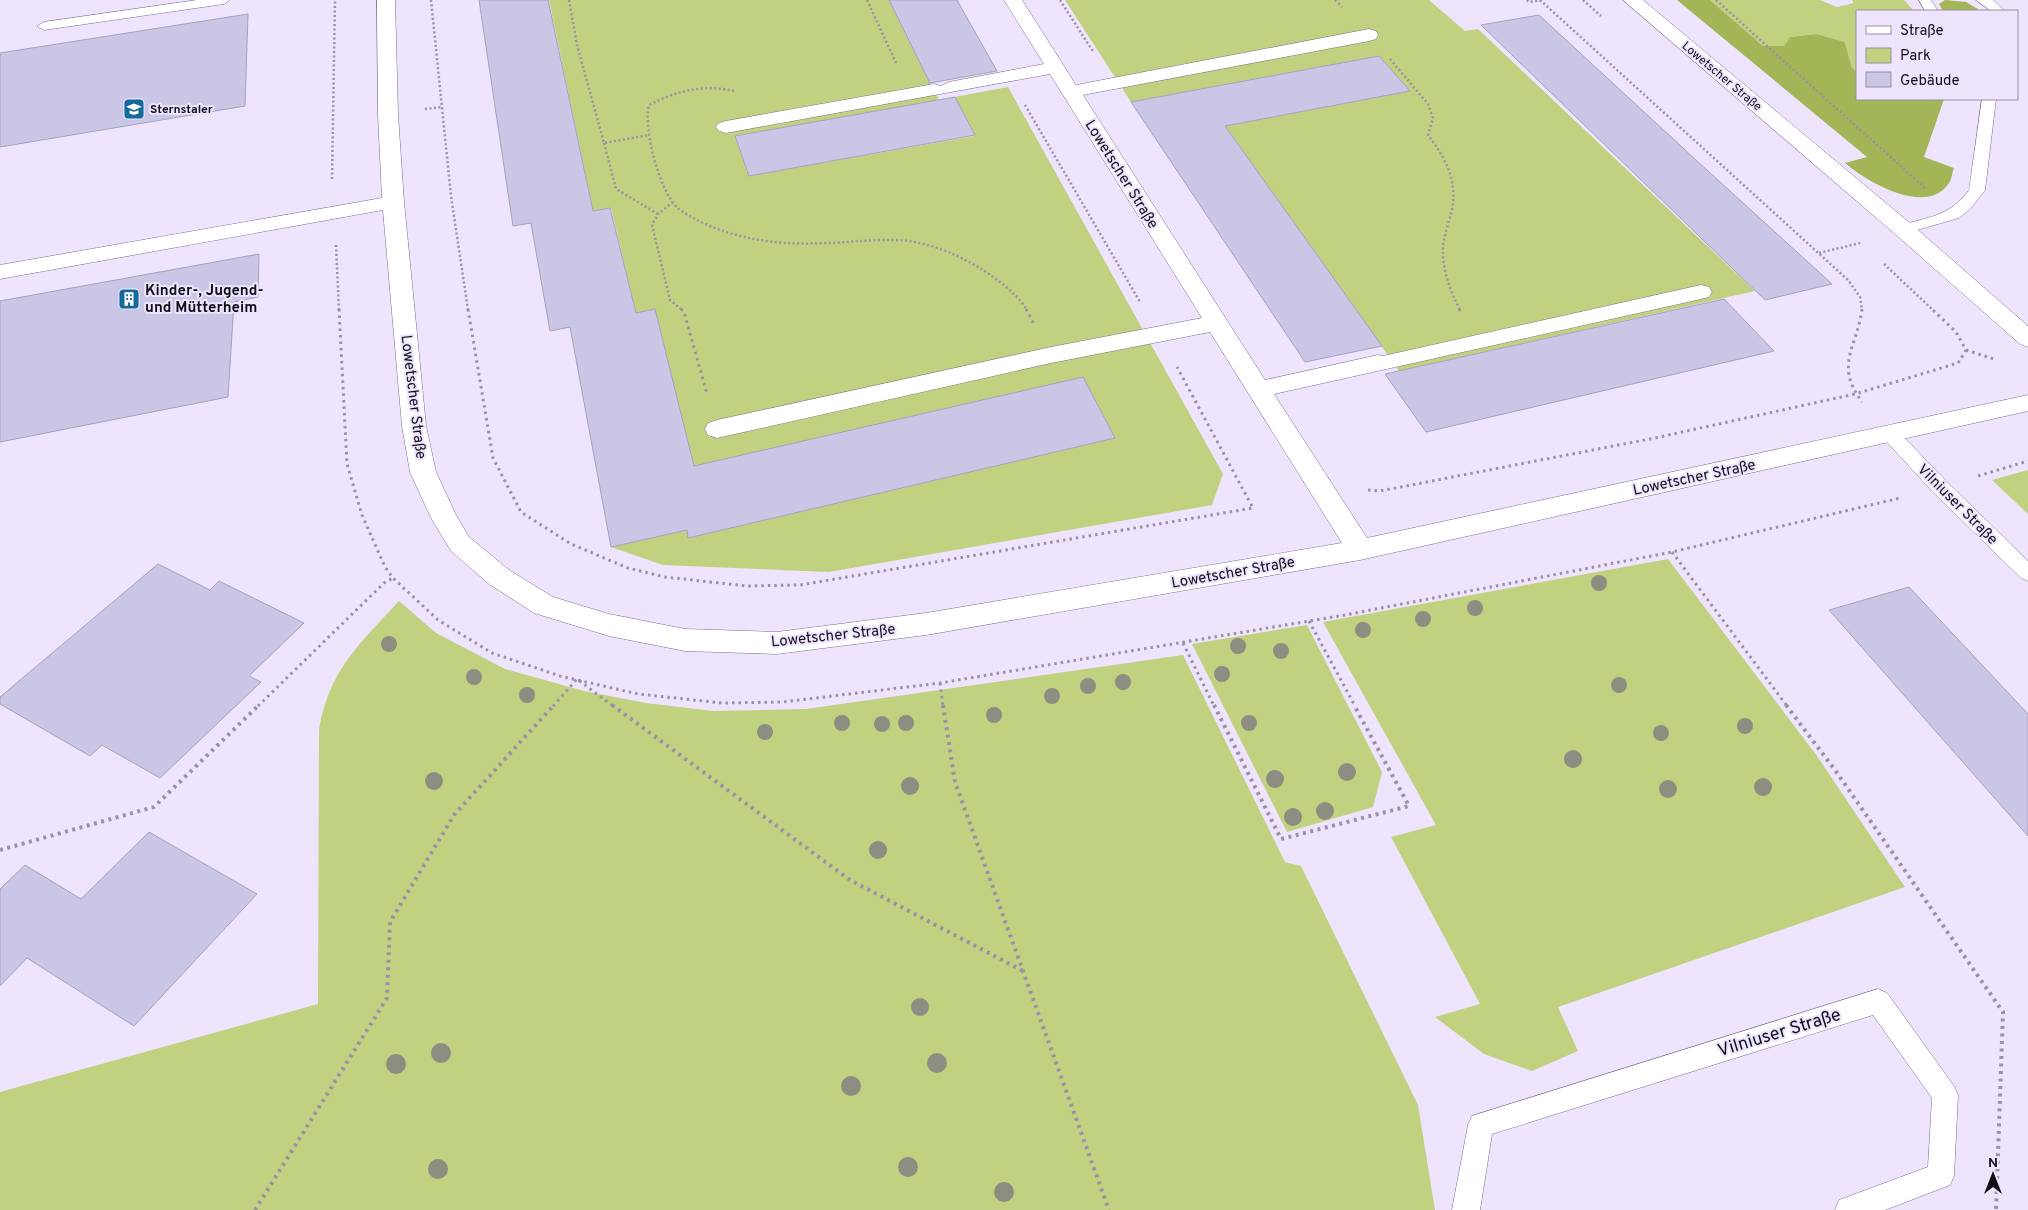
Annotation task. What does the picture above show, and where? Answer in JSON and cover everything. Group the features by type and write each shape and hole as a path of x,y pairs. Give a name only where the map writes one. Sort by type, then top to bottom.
{"street":[{"name":"Lowetscher Straße","path":"386,0 388,106 393,202 414,426 424,472 444,518 460,544 499,578 544,605 609,625 685,640 777,643 926,624 1360,550 2028,402"},
{"name":"Lowetscher Straße","path":"1013,0 1257,390 1360,550"},
{"name":"Lowetscher Straße","path":"1632,0 1903,229 2028,339"},
{"path":"1071,92 1368,35"},
{"path":"726,127 911,95 1055,67"},
{"path":"0,272 393,202"},
{"path":"1257,390 1701,292"},
{"path":"716,429 1051,355 1215,323"}],"lane":[{"path":"44,26 224,0"},
{"path":"1982,0 1997,10"},
{"path":"1903,229 1954,215 1966,205 1977,190 1989,100"},
{"name":"Vilniuser Straße","path":"1890,434 1940,487 2028,574"},
{"name":"Vilniuser Straße","path":"1466,1210 1481,1125 1878,1001 1945,1095 1941,1176 1849,1210"}],"path":[{"path":"335,0 332,187 347,464 362,515 385,567 393,578 438,620 492,653 577,679 638,694 722,703 783,702 940,683 1309,621 1672,552 1856,510 2028,461"},
{"path":"569,0 568,4 574,30 616,189 658,214"},
{"path":"866,0 911,95"},
{"path":"1060,0 1113,83"},
{"path":"1335,0 1406,76 1428,104 1432,113 1428,136 1440,151 1450,170 1453,201 1443,249 1446,268 1451,293 1474,342"},
{"path":"1527,0 1530,2 1541,0 1848,280 1862,302 1861,316 1847,355 1846,372 1852,387"},
{"path":"1716,0 1954,215"},
{"path":"761,121 750,99 725,88 706,87 682,91 649,105 645,117 649,136 666,192 673,202 689,216 710,227 762,240 805,245 894,240 916,243 943,251 986,273 1020,300 1051,355"},
{"path":"604,143 649,136"},
{"path":"673,202 658,214 652,225 670,300 684,312 716,429"},
{"path":"1818,253 1860,243"},
{"path":"1672,552 1836,770 2003,1012 1996,1210"},
{"path":"0,850 154,807 384,583 393,578"},
{"path":"1184,643 1281,839 1409,806 1309,621"},
{"path":"577,679 850,880 1023,971"},
{"path":"255,1210 387,998 390,922 454,815 577,679"},
{"path":"940,683 955,782 1109,1210"}],"green space":[{"path":"549,0 889,0 939,100 735,136 749,176 974,136 954,97 1008,87 1223,474 1212,505 829,572 663,565 611,547 687,530 688,538 1115,438 694,467 655,310 636,313 611,208 593,211"},
{"path":"1065,0 1429,0 1465,31 1478,29 1755,291 1399,371 1225,126 1410,91 1379,56 1131,102"},
{"path":"1677,0 1710,0 1763,46 1784,46 1790,37 1817,34 1845,42 1852,68 1856,70 1856,100 1944,100 1924,157 1954,168 1951,180 1939,193 1927,197 1912,197 1897,193 1867,179 1845,163 1867,157"},
{"path":"1710,0 1820,0 1837,7 1854,3 1852,0 1904,0 1913,10 1856,10 1856,70 1852,68 1845,42 1817,34 1790,37 1784,46 1763,46"},
{"path":"1945,0 1966,2 1979,10 1942,10 1939,4"},
{"path":"2028,470 2028,514 1992,480"},
{"path":"1668,559 1817,756 1905,887 1558,1007 1578,1051 1532,1071 1484,1054 1435,1017 1480,1004 1391,837 1436,825 1323,622"},
{"path":"399,601 436,633 505,669 584,691 646,703 713,711 806,709 1183,655 1285,862 1301,866 1418,1105 1435,1210 0,1210 0,1092 318,1004 319,729 331,689 348,658"},
{"path":"1307,625 1382,772 1373,807 1287,832 1192,644"}],"building":[{"path":"479,0 548,0 593,211 610,208 636,313 655,309 694,466 1083,377 1115,438 688,538 687,530 611,547 570,327 550,331 531,223 513,226"},
{"path":"889,0 957,0 997,71 930,83"},
{"path":"248,14 245,106 0,147 0,53"},
{"path":"1539,15 1832,284 1765,300 1481,25"},
{"path":"1379,56 1410,91 1225,126 1382,346 1305,362 1131,102"},
{"path":"955,97 975,135 749,176 735,136"},
{"path":"259,254 258,297 234,302 228,397 0,442 0,301"},
{"path":"1724,299 1774,351 1426,432 1385,374"},
{"path":"158,564 210,590 219,581 304,623 249,676 261,682 160,778 102,745 90,756 0,704 0,697"},
{"path":"1909,587 2028,714 2028,836 1829,610"},
{"path":"149,832 257,894 134,1026 27,958 0,986 0,889 25,865 81,899"}],"place":[{"name":"Sternstaler","path":"134,109"},
{"name":"Kinder-, Jugend- und Mütterheim","path":"129,299"}]}
